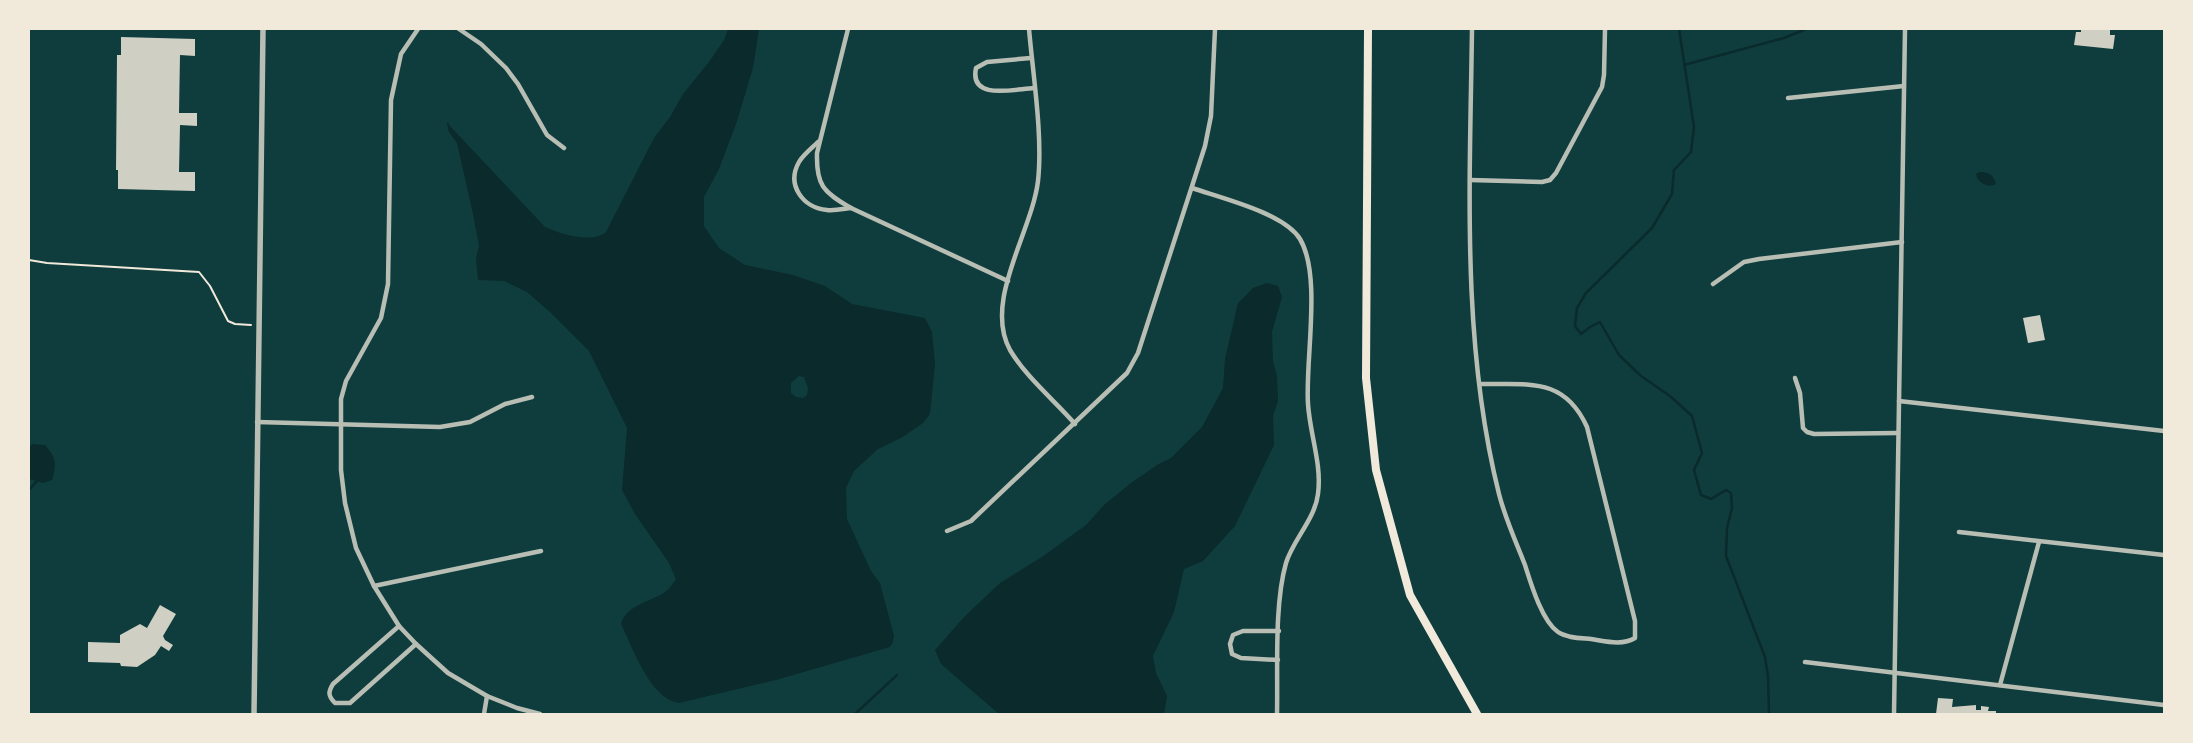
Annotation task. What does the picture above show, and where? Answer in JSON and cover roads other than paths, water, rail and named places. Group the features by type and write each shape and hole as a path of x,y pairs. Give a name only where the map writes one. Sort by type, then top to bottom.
{"main road":[{"path":"1368,29 1366,378 1376,470 1410,596 1477,714"}],"street":[{"path":"254,714 263,29"},
{"path":"418,29 401,54 391,100 388,284 381,318 346,381 342,399 341,470 345,503 356,548 374,586 399,626 448,673 486,696 517,708 540,714"},
{"path":"459,29 481,44 506,68 518,84 547,136 564,148"},
{"path":"848,29 820,132 816,172 820,185 834,198 851,208 1008,280"},
{"path":"1029,29 1038,138 1038,180 1034,203 1008,280 1001,312 1003,332 1009,348 1020,364 1075,424"},
{"path":"947,531 971,521 1127,373 1138,353 1192,188 1212,116 1215,29"},
{"path":"1472,29 1470,269 1480,384 1490,458 1500,497 1535,593 1550,624 1558,632 1567,636 1618,643 1630,641 1635,638 1635,621 1587,427 1580,413 1573,402 1550,388 1480,384"},
{"path":"1470,180 1542,182 1550,180 1556,173 1602,87 1605,29"},
{"path":"1894,714 1905,29"},
{"path":"1031,58 987,62 976,68 974,77 982,89 990,91 1034,88"},
{"path":"1788,98 1904,86"},
{"path":"819,141 799,161 794,174 795,187 801,198 814,207 828,211 851,208"},
{"path":"1192,188 1269,215 1285,223 1299,238 1308,256 1311,278 1308,404 1319,474 1318,497 1287,562 1282,582 1277,714"},
{"path":"1713,284 1744,262 1902,242"},
{"path":"1795,378 1800,393 1803,428 1807,432 1814,434 1898,433"},
{"path":"258,422 440,427 470,422 505,404 532,397"},
{"path":"1899,401 2164,431"},
{"path":"1959,532 2164,555"},
{"path":"2000,685 2039,542"},
{"path":"374,586 541,551"},
{"path":"399,626 333,684 329,690 330,698 335,703 350,702 416,644"},
{"path":"1278,660 1241,658 1232,654 1230,644 1233,635 1243,631 1279,632"},
{"path":"1805,662 2164,704"},
{"path":"484,714 486,696"}],"water":[{"path":"728,29 759,29 753,68 736,124 719,169 704,197 704,226 719,248 745,265 793,275 825,286 852,304 925,318 932,332 935,364 930,414 923,423 901,438 878,449 854,471 846,488 847,519 871,571 880,583 894,636 890,647 776,680 679,703 659,692 651,683 621,624 632,609 664,592 676,579 669,563 635,514 622,490 627,428 589,351 550,312 527,292 504,281 478,280 476,258 479,246 473,214 457,143 449,132 447,124 448,122 545,227 576,237 600,236 606,232 654,138 670,117 683,94 724,40","holes":["799,376 804,377 808,388 807,395 803,398 796,397 791,393 791,383"]},
{"path":"1979,172 1990,174 1996,184 1990,186 1981,182 1976,174"},
{"path":"1267,283 1278,286 1282,297 1272,332 1273,361 1277,376 1278,401 1273,416 1274,445 1235,526 1203,561 1184,569 1174,612 1153,656 1156,673 1167,696 1164,714 999,714 941,664 935,650 965,616 1000,583 1042,557 1086,525 1104,505 1131,483 1171,458 1202,427 1223,388 1225,359 1238,303 1253,288"},
{"path":"32,444 45,445 51,454 55,465 52,480 43,483 29,479 29,447"}],"waterway":[{"path":"1679,29 1694,127 1691,152 1674,170 1672,194 1652,228 1586,293 1577,308 1575,326 1581,334 1600,322 1619,355 1641,376 1670,396 1692,416 1702,453 1694,470 1701,495 1711,499 1726,490 1731,493 1732,508 1727,528 1726,556 1765,657 1768,676 1769,714"},
{"path":"1684,65 1784,38 1806,29"},
{"path":"29,490 36,482"},
{"path":"855,714 897,675"}]}
